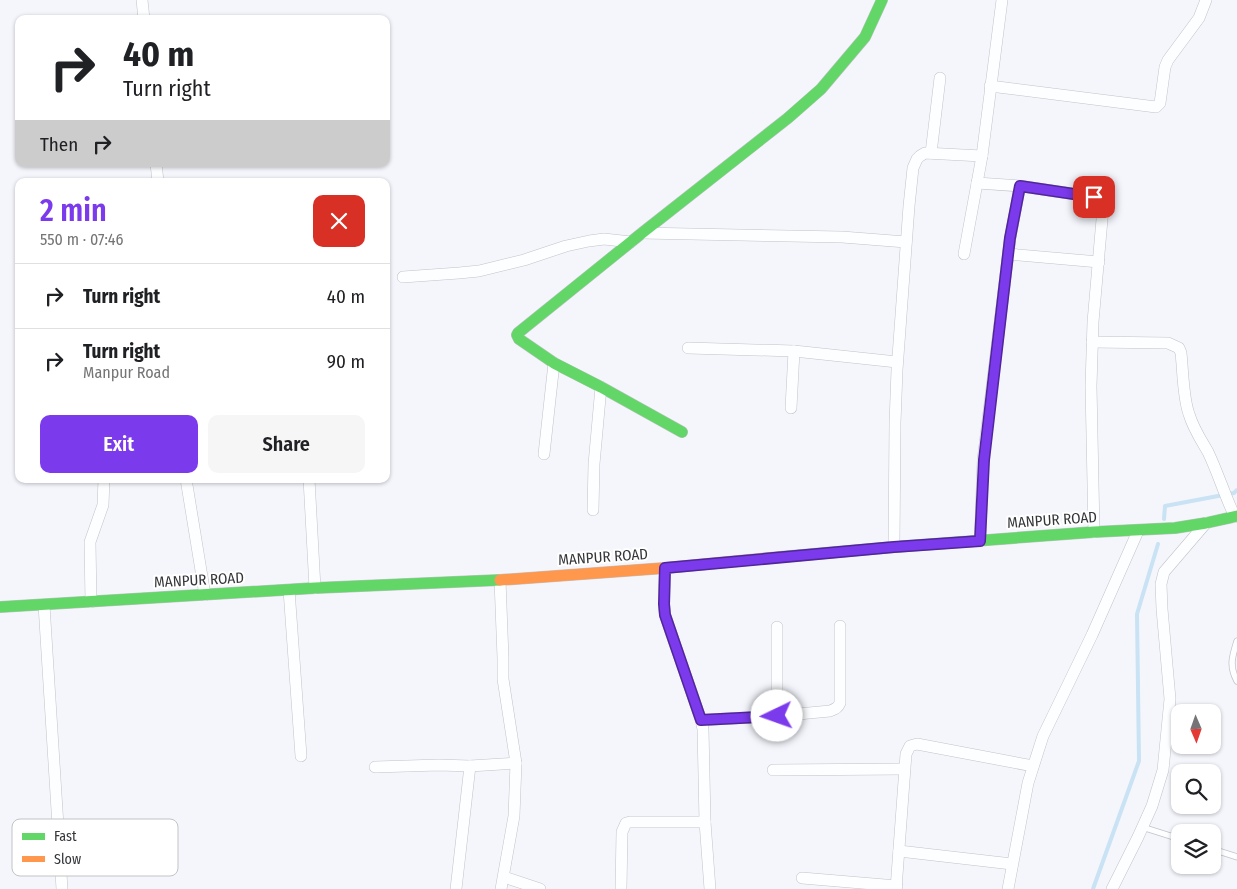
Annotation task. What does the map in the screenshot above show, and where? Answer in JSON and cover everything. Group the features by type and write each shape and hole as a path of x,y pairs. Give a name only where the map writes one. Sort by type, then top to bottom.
{"main road":[{"path":"682,432 554,363 518,340 518,333 788,118 821,89 865,37 882,0"},
{"name":"MANPUR ROAD","path":"0,607 315,588 500,580 665,568 894,547 1175,528 1206,523 1234,513"}],"street":[{"path":"142,0 144,15"},
{"path":"964,254 982,156 1002,0"},
{"path":"990,86 1156,106 1160,103 1165,67 1168,60 1199,18 1206,0"},
{"path":"931,153 940,78"},
{"path":"894,547 895,423 898,362 909,206 916,159 925,153 982,156"},
{"path":"977,183 1020,186 1094,197 1100,200 1102,204 1092,342 1094,532"},
{"path":"980,541 984,460 1008,254 1020,186"},
{"path":"642,233 842,237 906,242"},
{"path":"403,277 479,271 589,241 632,242"},
{"path":"1008,254 1099,262"},
{"path":"1092,342 1168,343 1179,348 1188,414 1208,452 1234,513"},
{"path":"688,348 794,350 898,362"},
{"path":"791,408 794,350"},
{"path":"544,454 554,363"},
{"path":"593,510 594,464 601,387"},
{"path":"91,602 90,542 103,505 104,483"},
{"path":"187,483 205,595"},
{"path":"309,483 315,588"},
{"path":"1112,889 1152,806 1163,770 1170,699 1162,609 1161,584 1164,572 1206,523"},
{"path":"1008,889 1028,783 1043,736 1092,635 1138,531"},
{"path":"665,568 665,615 701,720 704,822 710,889"},
{"path":"500,580 503,679 516,763 514,816 501,889"},
{"path":"289,590 302,756"},
{"path":"44,604 58,819"},
{"path":"701,720 777,716 836,709 840,703 840,626"},
{"path":"777,627 777,716"},
{"path":"802,878 896,888 904,769 907,750 910,746 917,744 1033,766"},
{"path":"375,767 470,766 516,763"},
{"path":"456,889 470,766"},
{"path":"773,770 904,769"},
{"path":"620,889 622,832 626,823 704,822"},
{"path":"899,851 1012,864"},
{"path":"61,876 62,889"},
{"path":"504,877 540,889"}],"lane":[{"path":"1237,641 1232,656 1232,671 1237,681"},
{"path":"1142,827 1171,836"},
{"path":"1221,852 1237,857"}],"waterway":[{"path":"1164,519 1165,506 1234,493 1237,490"},
{"path":"1093,889 1139,761 1137,614 1158,544"}],"traffic: fast":[{"path":"682,432 554,363 519,339 517,335 788,118 821,89 865,37 882,0"},
{"path":"780,557 1094,532 1175,528 1237,516"},
{"path":"0,607 315,588 500,580"}],"traffic: slow":[{"path":"500,580 665,568 780,557"}],"route":[{"path":"777,716 701,720 665,615 665,568 980,541 984,460 1010,238 1020,186 1094,197"}]}
